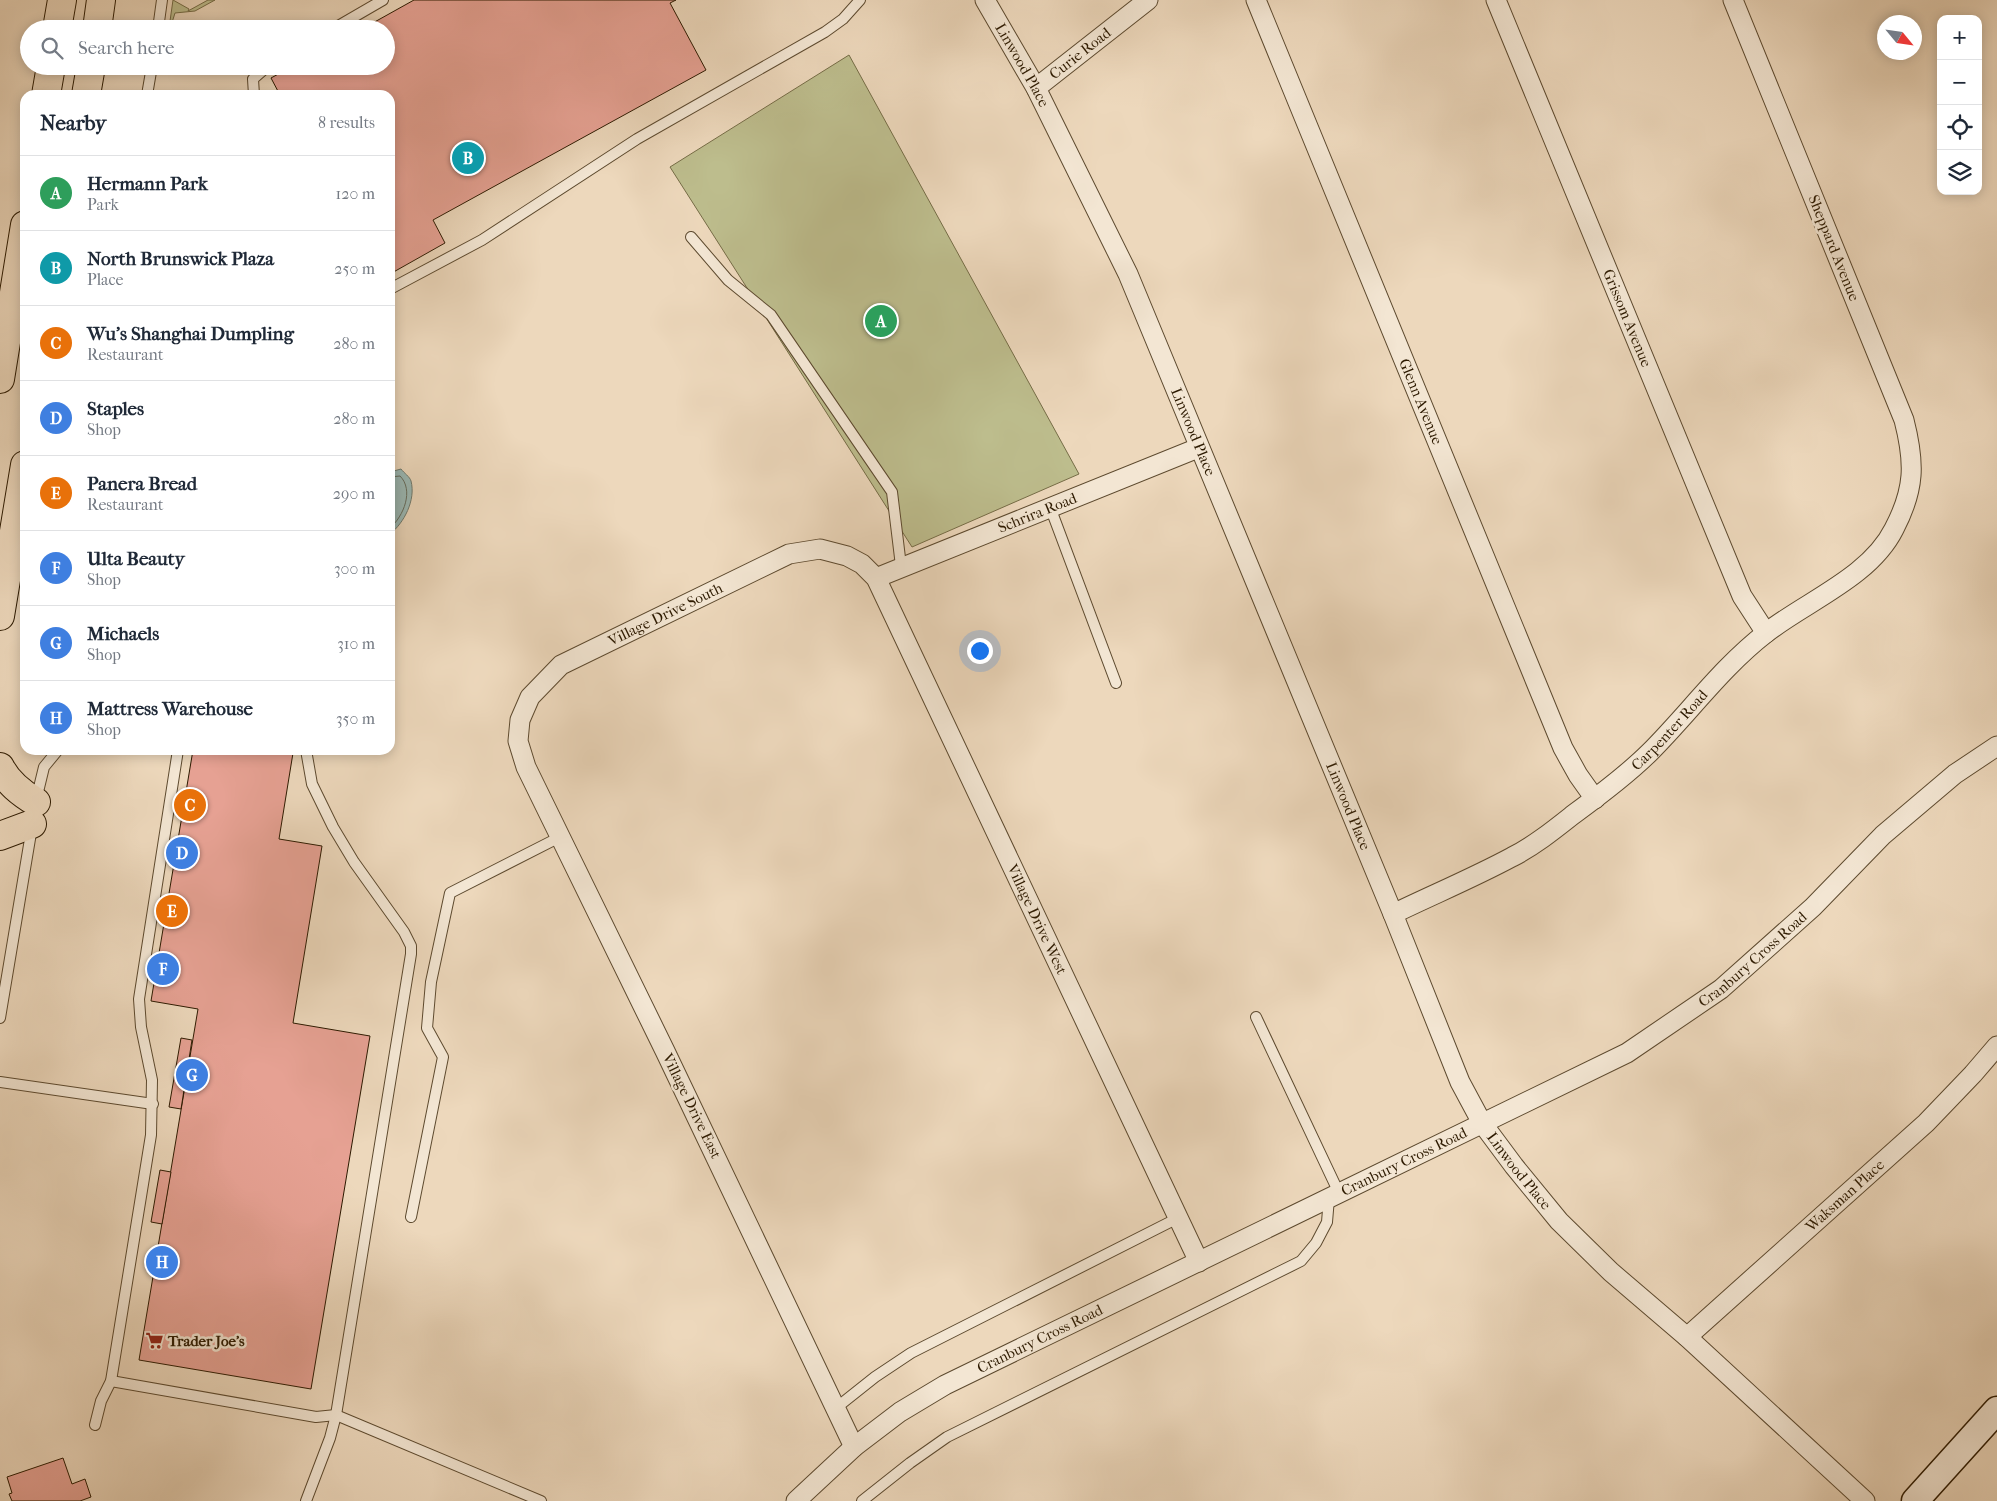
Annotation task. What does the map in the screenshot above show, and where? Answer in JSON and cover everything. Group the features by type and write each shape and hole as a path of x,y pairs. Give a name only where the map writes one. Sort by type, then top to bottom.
{"highway":[{"path":"59,20 62,0"},
{"path":"99,20 102,0"},
{"path":"47,90 49,75"},
{"path":"87,90 89,75"},
{"path":"0,379 4,337 20,252"},
{"path":"0,616 20,495"},
{"path":"11,550 20,531"},
{"path":"0,767 4,776 20,792 34,813 0,836"}],"street":[{"name":"Linwood Place","path":"985,0 1036,88 1128,274 1198,448 1393,914 1460,1082 1482,1123 1514,1166 1560,1220 1611,1272 1687,1337 1866,1501"},
{"name":"Curie Road","path":"1036,88 1148,0"},
{"name":"Glenn Avenue","path":"1256,0 1563,748 1578,775 1595,798"},
{"name":"Grissom Avenue","path":"1496,0 1742,596 1753,617 1766,633"},
{"name":"Sheppard Avenue","path":"1733,0 1904,420 1911,445 1913,474 1907,501"},
{"name":"Schrira Road","path":"876,578 901,566 1198,448"},
{"name":"Carpenter Road","path":"1393,914 1514,857 1554,830 1595,798 1650,752 1721,674 1766,633 1847,579 1874,558 1894,531 1907,501"},
{"name":"Village Drive South","path":"526,767 518,741 520,720 530,697 561,665 789,554 820,548 847,556 862,564 876,578"},
{"name":"Village Drive West","path":"876,578 1199,1262"},
{"name":"Cranbury Cross Road","path":"796,1501 854,1447 900,1412 945,1385 1627,1053 1721,989 1813,906 1883,835 1955,774 1997,746"},
{"name":"Village Drive East","path":"526,767 665,1051 854,1447"},
{"name":"Waksman Place","path":"1687,1337 1926,1123 1997,1046"},
{"path":"1915,1501 1997,1410"}],"lane":[{"path":"159,20 162,0"},
{"path":"349,20 383,0"},
{"path":"395,287 482,240 637,140 825,32 843,19 860,0"},
{"path":"148,90 150,75"},
{"path":"254,90 253,79 258,75"},
{"path":"691,238 728,280 771,315 892,492 901,566"},
{"path":"1050,507 1116,683"},
{"path":"0,1018 34,813 44,767 54,755"},
{"path":"95,1425 101,1401 111,1381 151,1135 152,1080 141,1027 139,999 177,755"},
{"path":"306,1501 330,1438 336,1416 411,954 411,946 404,932 354,862 333,827 312,784 307,755"},
{"path":"411,1217 443,1058 427,1028 431,982 450,893 560,837"},
{"path":"862,1501 910,1462 947,1437 1302,1261 1316,1243 1327,1222 1334,1195 1256,1017"},
{"path":"0,1082 153,1104"},
{"path":"836,1408 875,1377 911,1353 1178,1218"},
{"path":"111,1381 316,1417 336,1416 541,1501"}],"green space":[{"path":"173,0 189,9 188,11 208,0 215,0 195,11 175,13 173,20 170,20"},
{"path":"849,55 1079,474 912,547 670,167"}],"water":[{"path":"401,469 410,480 412,496 408,510 395,529 395,471"}],"building":[{"path":"414,0 676,0 670,3 706,70 433,220 445,243 395,271 395,90 277,90 271,78 276,75 395,75 395,20 378,20"},
{"path":"192,755 293,755 279,839 322,846 293,1023 370,1036 311,1389 139,1360 198,1009 151,1001"},
{"path":"181,1038 192,1040 181,1109 169,1107"},
{"path":"160,1170 171,1172 162,1224 151,1222"},
{"path":"63,1458 72,1484 85,1479 91,1497 80,1501 12,1501 9,1494 12,1493 7,1477"}],"place":[{"name":"North Brunswick Plaza","path":"468,158"},
{"name":"Hermann Park","path":"881,321"},
{"name":"Wu's Shanghai Dumpling","path":"190,805"},
{"name":"Staples","path":"182,853"},
{"name":"Panera Bread","path":"172,911"},
{"name":"Ulta Beauty","path":"163,969"},
{"name":"Michaels","path":"192,1075"},
{"name":"Mattress Warehouse","path":"162,1262"},
{"name":"Trader Joe's","path":"154,1341"}]}
